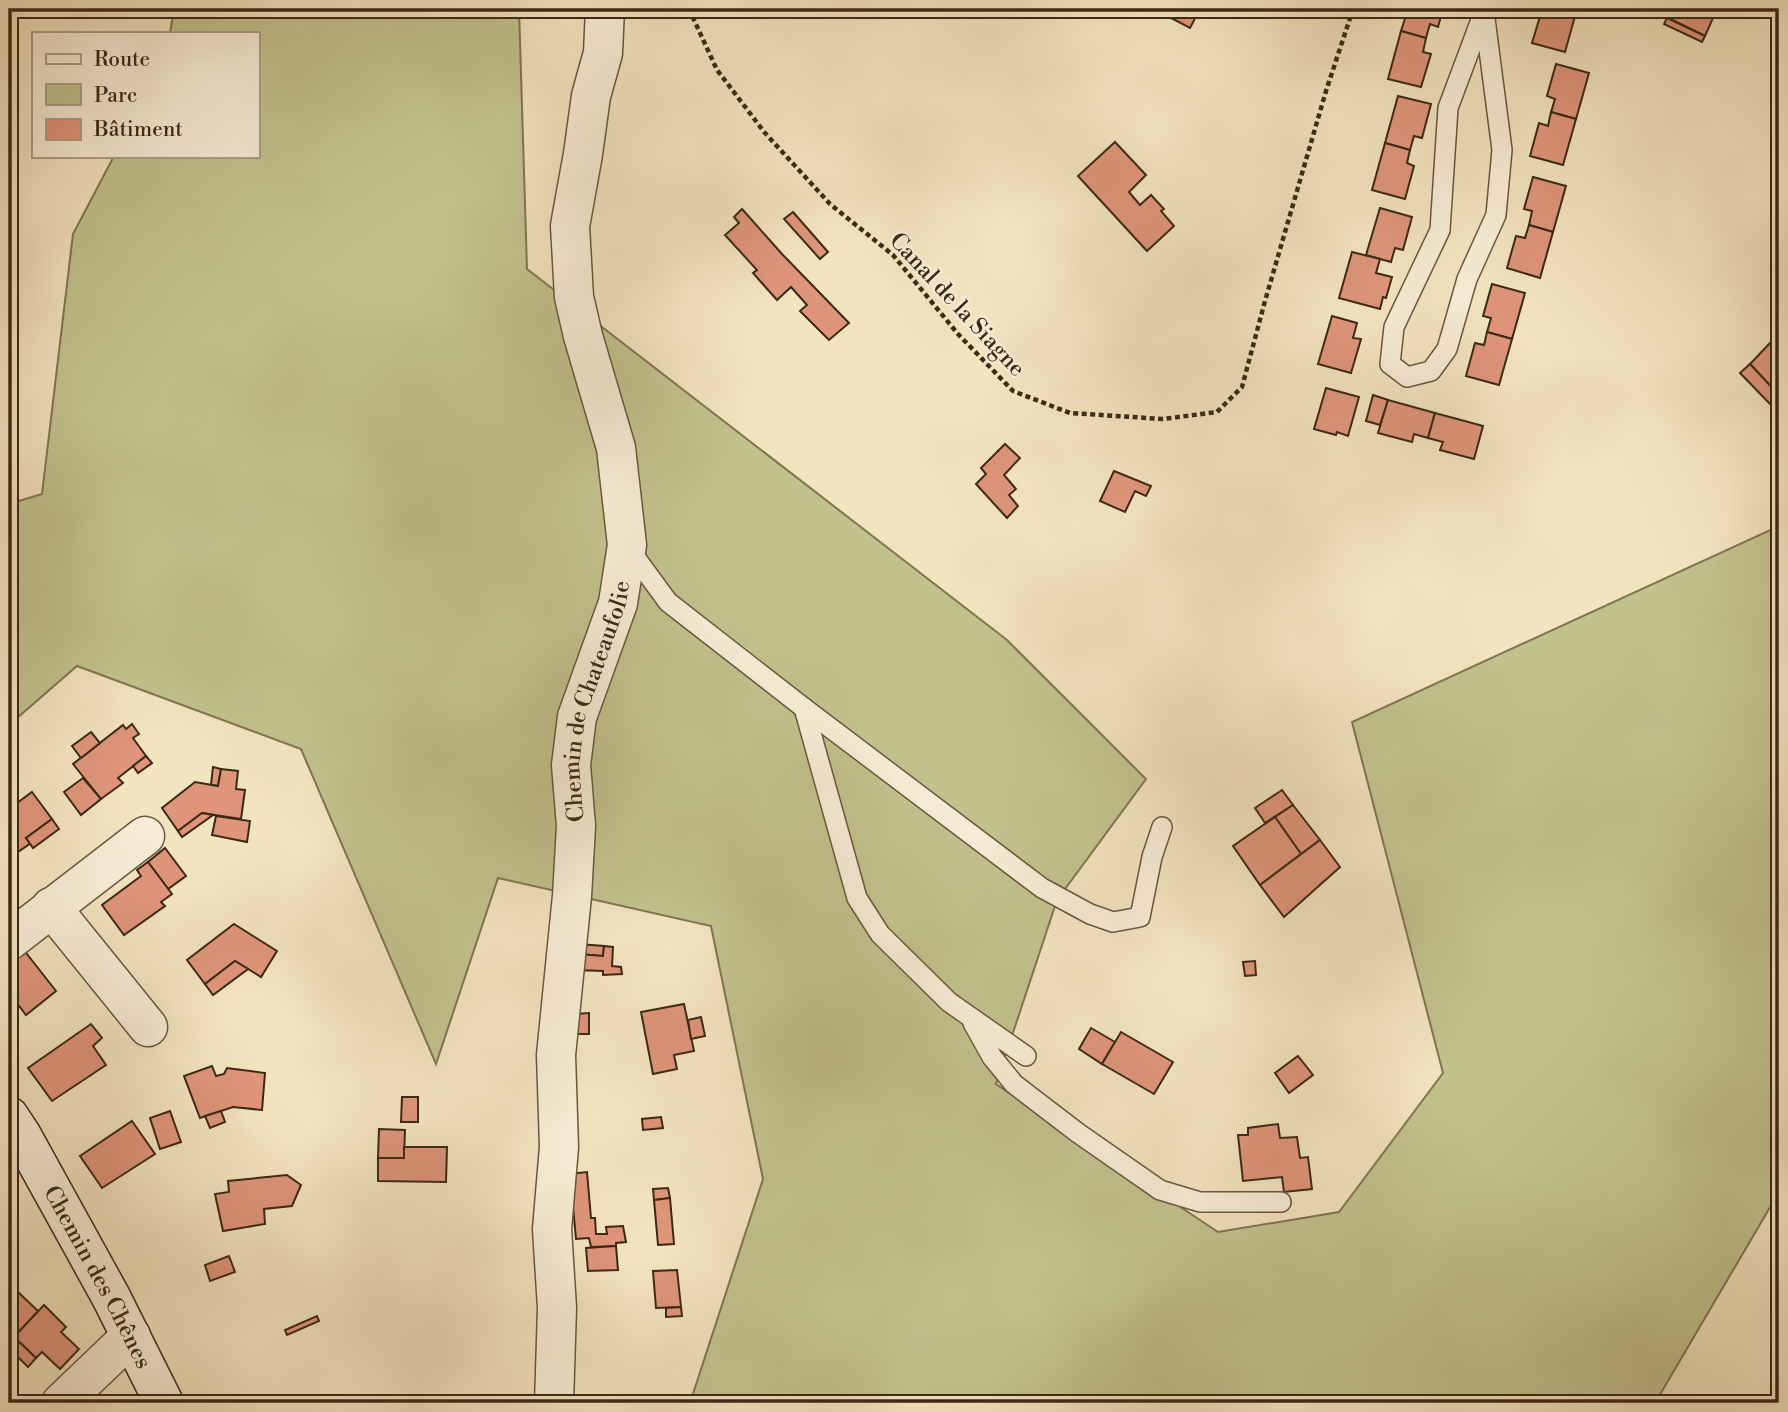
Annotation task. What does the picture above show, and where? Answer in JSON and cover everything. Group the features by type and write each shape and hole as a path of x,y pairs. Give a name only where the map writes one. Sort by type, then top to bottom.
{"street":[{"name":"Chemin de Chateaufolie","path":"554,1403 557,1308 552,1229 559,1147 556,1055 572,896 576,826 571,765 577,717 618,603 627,545 616,448 574,297 570,226 591,96 603,53 605,9"},
{"path":"9,941 145,836"},
{"path":"51,907 148,1027"},
{"name":"Chemin des Chênes","path":"9,1115 131,1336 164,1403"},
{"path":"61,1403 131,1336"}],"lane":[{"path":"1485,10 1502,150 1496,215 1467,279 1447,349 1431,371 1407,377 1390,364 1394,327 1440,230 1448,108 1485,10"},
{"path":"627,545 668,602 1042,888 1090,914 1113,922 1140,917 1152,857 1162,827"},
{"path":"804,708 857,898 880,934 949,1002 1026,1056"},
{"path":"969,1016 992,1057 1014,1084 1160,1190 1200,1202 1281,1202"}],"path":[{"name":"Canal de la Siagne","path":"689,9 717,70 765,133 831,204 893,255 958,334 1013,391 1070,413 1163,419 1217,412 1242,387 1326,91 1353,9"}],"green space":[{"path":"174,9 519,9 527,269 1007,640 1146,779 1057,900 996,1084 1218,1232 1339,1212 1443,1073 1352,722 1779,526 1779,1192 1655,1403 690,1403 763,1179 711,926 498,878 436,1064 301,749 77,666 9,725 9,504 42,494 73,234 113,158 259,158 259,32 170,32"}],"building":[{"path":"1154,9 1200,9 1190,28"},
{"path":"1408,9 1443,9 1438,27 1430,24 1426,38 1401,31"},
{"path":"1551,9 1577,9 1565,52 1532,43 1542,10 1550,12"},
{"path":"1650,9 1717,9 1705,36"},
{"path":"1667,18 1705,36 1702,42 1664,24"},
{"path":"1401,31 1426,38 1423,52 1431,54 1421,87 1388,79"},
{"path":"1556,64 1589,73 1576,119 1551,112 1555,99 1547,96"},
{"path":"1398,96 1431,104 1422,138 1414,136 1410,150 1385,143"},
{"path":"1551,112 1576,119 1563,165 1530,156 1539,123 1548,126"},
{"path":"1115,142 1146,175 1129,192 1140,205 1151,195 1174,226 1147,251 1078,176"},
{"path":"1385,143 1410,150 1407,163 1414,166 1405,199 1372,190"},
{"path":"1533,177 1566,186 1553,232 1529,225 1532,211 1524,209"},
{"path":"1380,208 1412,217 1403,250 1395,248 1391,262 1366,255"},
{"path":"742,209 849,323 829,340 800,311 807,305 791,287 777,300 753,273 757,270 725,235 739,223 734,217"},
{"path":"793,212 828,252 820,259 784,219"},
{"path":"1529,225 1553,232 1540,278 1507,268 1516,236 1525,238"},
{"path":"1352,252 1380,259 1376,273 1392,277 1380,309 1339,298"},
{"path":"1492,284 1525,293 1512,339 1487,332 1491,318 1483,316"},
{"path":"1332,316 1357,323 1353,338 1361,339 1351,373 1318,364"},
{"path":"1487,332 1512,339 1499,385 1466,376 1475,343 1484,345"},
{"path":"1771,342 1779,350 1779,395 1750,364"},
{"path":"1750,364 1779,395 1771,405 1740,373"},
{"path":"1326,388 1359,397 1348,436 1314,429"},
{"path":"1373,395 1388,400 1380,425 1366,421"},
{"path":"1388,400 1435,413 1428,438 1414,434 1412,442 1378,433"},
{"path":"1435,413 1483,426 1474,459 1440,450 1443,442 1428,438"},
{"path":"1005,444 1020,458 1004,475 1016,489 1009,495 1018,506 1007,518 976,484 986,474 981,468"},
{"path":"1114,471 1151,486 1146,496 1135,491 1125,512 1100,501"},
{"path":"132,724 139,734 133,738 146,756 118,778 123,783 101,799 73,764 123,725 126,729"},
{"path":"91,732 100,743 81,758 72,746"},
{"path":"146,756 152,763 138,773 133,766"},
{"path":"213,767 221,769 218,786 211,785"},
{"path":"221,769 238,771 236,789 245,790 241,819 202,813 178,831 162,808 195,782 218,786"},
{"path":"83,778 101,799 81,815 64,792"},
{"path":"1282,790 1293,805 1265,823 1255,808"},
{"path":"32,792 52,819 26,838 31,843 9,858 9,809"},
{"path":"1293,805 1320,840 1301,854 1275,817"},
{"path":"202,813 213,815 182,837 178,831"},
{"path":"216,816 250,821 247,842 212,835"},
{"path":"1275,817 1301,854 1260,885 1233,846"},
{"path":"52,819 59,829 33,848 26,838"},
{"path":"1320,840 1340,867 1284,917 1260,885"},
{"path":"165,848 186,876 168,889 148,862"},
{"path":"148,862 172,894 161,902 165,906 124,935 102,905 141,876 137,870"},
{"path":"234,924 277,951 261,977 235,961 205,984 187,960"},
{"path":"578,944 604,946 603,956 578,954"},
{"path":"604,946 613,947 612,966 621,967 622,974 603,975 603,971 576,970 578,954 603,956"},
{"path":"23,949 56,991 26,1015 13,998 9,1001 9,974 17,967 11,959"},
{"path":"235,961 248,969 213,995 205,984"},
{"path":"1255,961 1256,975 1245,976 1243,962"},
{"path":"684,1004 694,1051 674,1055 677,1069 653,1074 641,1012"},
{"path":"589,1013 589,1034 574,1034 575,1014"},
{"path":"701,1017 705,1036 691,1039 688,1020"},
{"path":"91,1024 102,1038 93,1046 106,1065 52,1101 28,1068"},
{"path":"1091,1028 1115,1042 1102,1064 1079,1049"},
{"path":"1121,1032 1173,1062 1154,1094 1102,1064"},
{"path":"1298,1056 1313,1075 1289,1093 1275,1073"},
{"path":"212,1066 216,1076 224,1074 227,1068 265,1073 262,1110 233,1107 200,1118 184,1076"},
{"path":"402,1097 418,1097 418,1122 401,1122"},
{"path":"170,1111 181,1142 160,1149 150,1118"},
{"path":"221,1111 225,1122 210,1128 205,1116"},
{"path":"661,1117 663,1128 643,1130 642,1119"},
{"path":"132,1121 155,1154 102,1188 80,1156"},
{"path":"1278,1124 1280,1138 1297,1137 1300,1158 1308,1157 1312,1189 1284,1192 1282,1177 1243,1181 1238,1135 1248,1135 1248,1128"},
{"path":"379,1129 405,1130 404,1158 378,1158"},
{"path":"404,1147 447,1147 446,1182 378,1181 378,1158 404,1158"},
{"path":"587,1172 591,1218 595,1218 596,1234 607,1234 606,1227 623,1226 626,1242 616,1243 616,1246 591,1247 589,1238 576,1239 570,1174"},
{"path":"287,1175 301,1185 292,1206 264,1209 265,1224 223,1231 215,1194 229,1192 228,1181"},
{"path":"668,1188 670,1198 654,1200 653,1189"},
{"path":"670,1198 674,1244 658,1245 654,1200"},
{"path":"616,1246 618,1270 588,1271 586,1248"},
{"path":"229,1256 235,1272 210,1281 205,1265"},
{"path":"677,1270 681,1307 656,1308 653,1271"},
{"path":"16,1290 38,1311 9,1343 9,1297"},
{"path":"44,1305 66,1327 61,1332 79,1349 60,1369 42,1352 36,1358 14,1337"},
{"path":"681,1307 682,1316 666,1317 666,1308"},
{"path":"317,1316 319,1321 287,1335 285,1330"},
{"path":"14,1337 36,1358 28,1367 9,1348"}]}
